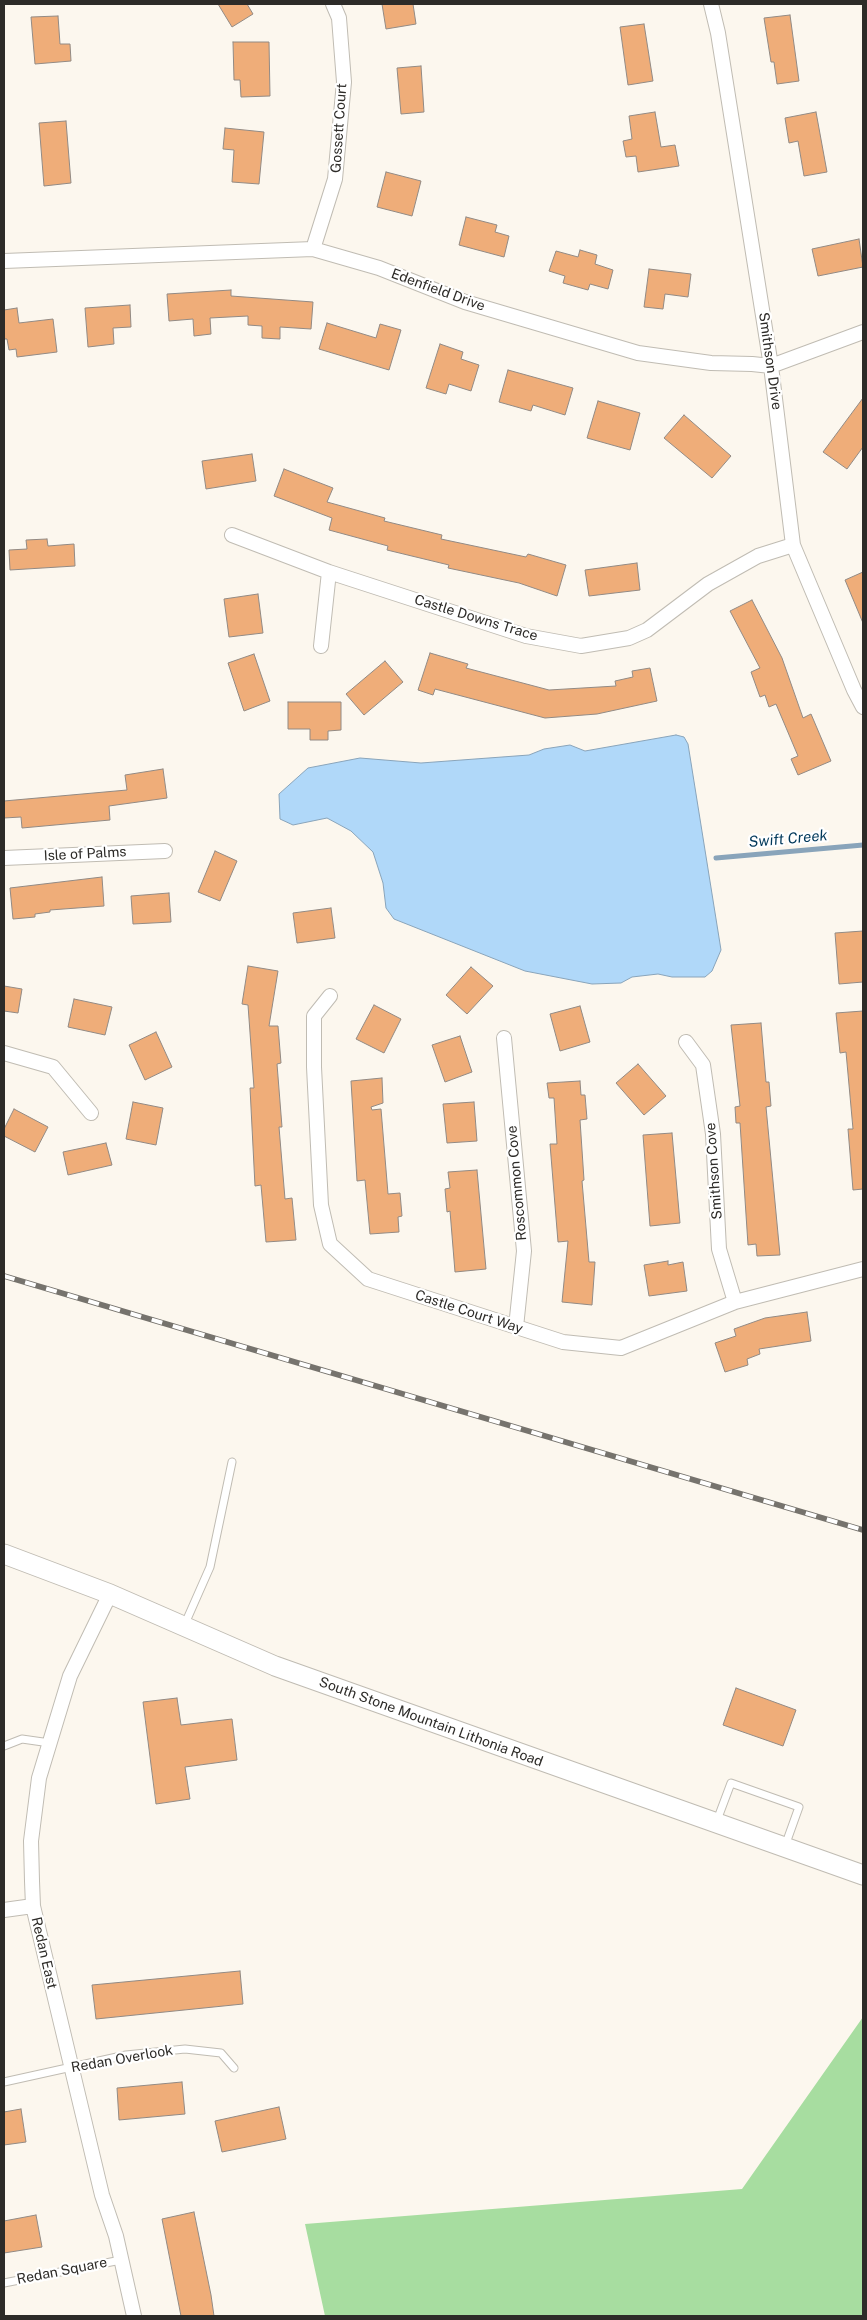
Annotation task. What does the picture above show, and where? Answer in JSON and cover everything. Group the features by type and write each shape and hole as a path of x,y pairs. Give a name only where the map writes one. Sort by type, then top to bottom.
{"main road":[{"name":"South Stone Mountain Lithonia Road","path":"4,1554 110,1594 274,1666 863,1875"}],"street":[{"name":"Gossett Court","path":"313,249 335,179 344,82 339,18 333,4"},
{"name":"Smithson Drive","path":"711,4 719,43 771,366 793,545 859,686 863,707"},
{"name":"Edenfield Drive","path":"4,261 313,249 378,268 465,302 638,353 711,363 771,366 863,332"},
{"name":"Castle Downs Trace","path":"232,535 329,572 526,636 581,646 629,638 647,630 708,584 758,556 793,545"},
{"path":"321,646 329,572"},
{"name":"Isle of Palms","path":"4,858 165,851"},
{"name":"Castle Court Way","path":"330,996 314,1016 314,1067 321,1205 330,1244 368,1279 563,1342 621,1348 735,1302 863,1270"},
{"name":"Roscommon Cove","path":"504,1038 524,1251 516,1327"},
{"name":"Smithson Cove","path":"686,1042 703,1065 713,1134 719,1249 735,1302"},
{"path":"4,1053 53,1067 91,1113"},
{"name":"Redan East","path":"110,1594 70,1676 39,1778 31,1842 33,1906 102,2195 121,2260 134,2316"},
{"path":"4,1910 33,1906"}],"lane":[{"path":"183,1626 210,1567 232,1462"},
{"path":"4,1746 22,1739 50,1743"},
{"path":"716,1823 731,1783 799,1807 784,1847"},
{"name":"Redan Overlook","path":"4,2082 126,2055 185,2048 221,2053 234,2068"},
{"name":"Redan Square","path":"4,2283 121,2260"}],"green space":[{"path":"863,2017 863,2316 325,2316 305,2224 742,2189"}],"water":[{"path":"676,735 684,737 688,744 721,950 712,971 705,977 672,977 658,974 632,977 621,983 592,984 525,971 394,919 386,908 383,883 373,852 351,831 327,818 293,825 280,819 279,794 308,768 360,758 421,763 529,755 544,749 570,745 585,751"}],"building":[{"path":"218,4 247,4 253,14 232,27"},
{"path":"382,4 413,4 416,24 386,29"},
{"path":"790,15 799,81 777,84 774,62 771,62 764,18"},
{"path":"58,16 60,44 70,44 71,61 35,64 31,17"},
{"path":"644,24 653,81 628,85 620,27"},
{"path":"233,42 269,42 270,96 241,97 240,80 234,80"},
{"path":"421,66 424,112 401,114 397,68"},
{"path":"655,112 661,147 675,145 679,166 638,172 636,156 626,157 623,141 632,139 629,116"},
{"path":"816,112 827,172 804,176 798,141 789,143 785,118"},
{"path":"66,121 71,183 44,186 39,123"},
{"path":"225,128 264,132 259,184 232,182 234,150 223,149"},
{"path":"386,172 421,181 412,216 377,207"},
{"path":"466,217 497,225 495,232 509,236 504,257 459,245"},
{"path":"859,239 863,267 818,276 812,249"},
{"path":"580,250 597,255 595,264 613,270 608,289 590,284 588,290 563,283 565,276 549,271 556,251 578,257"},
{"path":"649,269 691,274 688,297 665,294 663,309 644,307"},
{"path":"231,290 231,296 313,302 311,329 280,327 280,339 262,338 262,326 248,325 248,316 210,318 211,334 194,336 193,319 169,321 167,294"},
{"path":"130,305 131,327 113,328 114,344 88,347 85,308"},
{"path":"17,308 19,323 53,319 57,352 17,357 16,349 9,350 7,339 4,339 4,310"},
{"path":"327,323 376,338 380,324 401,330 389,370 319,349"},
{"path":"440,344 463,352 461,359 479,365 471,391 449,384 446,394 426,388"},
{"path":"508,370 573,388 565,415 533,405 531,411 499,402"},
{"path":"863,398 863,447 847,469 823,452"},
{"path":"598,401 640,413 630,450 587,438"},
{"path":"684,415 731,456 712,478 664,438"},
{"path":"252,454 256,481 206,489 202,461"},
{"path":"284,469 333,488 327,502 385,518 384,521 442,535 441,539 526,557 528,554 566,565 557,596 519,583 448,568 449,565 387,550 388,546 329,530 332,518 274,496"},
{"path":"47,539 48,546 74,544 75,566 10,570 9,550 27,549 26,540"},
{"path":"637,563 640,590 589,596 585,570"},
{"path":"863,572 863,623 845,580"},
{"path":"258,594 263,633 229,637 224,599"},
{"path":"752,600 782,658 803,718 811,714 831,761 798,775 791,759 798,756 776,704 769,707 765,695 760,697 751,672 760,668 730,611"},
{"path":"430,653 468,664 466,668 549,690 616,686 615,681 633,677 632,671 650,668 657,701 597,714 545,718 435,689 433,695 418,690"},
{"path":"254,654 270,701 244,711 228,663"},
{"path":"385,661 403,682 364,715 346,694"},
{"path":"288,702 341,702 341,730 328,731 328,740 310,740 310,729 288,729"},
{"path":"163,769 167,798 109,806 110,820 22,828 21,817 4,818 4,801 127,790 125,775"},
{"path":"215,851 237,861 220,901 198,892"},
{"path":"102,877 104,906 50,910 50,912 35,914 35,917 13,919 10,888"},
{"path":"169,893 171,922 133,924 131,896"},
{"path":"331,908 335,938 297,943 293,913"},
{"path":"863,931 863,982 839,984 835,933"},
{"path":"248,966 278,971 269,1026 278,1026 281,1063 277,1064 282,1127 279,1127 285,1199 292,1198 296,1240 266,1242 261,1185 255,1186 250,1088 254,1088 248,1005 242,1004"},
{"path":"471,967 493,986 467,1014 446,995"},
{"path":"4,986 22,989 18,1013 4,1011"},
{"path":"74,999 112,1007 105,1035 68,1027"},
{"path":"374,1005 401,1019 384,1053 356,1039"},
{"path":"580,1006 590,1042 560,1051 550,1014"},
{"path":"863,1011 863,1189 853,1190 848,1129 853,1129 846,1052 840,1053 836,1013"},
{"path":"761,1023 766,1082 769,1082 771,1106 766,1107 780,1255 757,1256 756,1244 748,1245 740,1123 736,1123 735,1107 740,1106 731,1025"},
{"path":"156,1032 172,1067 145,1080 129,1045"},
{"path":"460,1036 472,1072 445,1082 432,1045"},
{"path":"638,1064 666,1096 644,1115 616,1083"},
{"path":"382,1078 383,1103 371,1107 372,1110 381,1109 388,1194 400,1193 402,1216 398,1217 399,1232 370,1234 365,1180 357,1181 351,1081"},
{"path":"580,1081 581,1095 585,1095 587,1119 580,1120 584,1180 582,1181 589,1262 595,1262 592,1305 562,1302 568,1241 558,1242 550,1144 557,1144 554,1098 549,1098 547,1083"},
{"path":"133,1102 163,1108 156,1145 126,1139"},
{"path":"474,1102 477,1141 447,1143 443,1104"},
{"path":"14,1109 48,1127 35,1152 4,1136 4,1129"},
{"path":"672,1133 680,1223 650,1226 643,1135"},
{"path":"106,1143 112,1165 68,1175 63,1152"},
{"path":"477,1170 486,1269 455,1272 450,1211 447,1212 445,1189 450,1188 448,1172"},
{"path":"668,1261 668,1265 683,1262 687,1291 649,1296 644,1265"},
{"path":"807,1312 811,1341 759,1349 760,1354 747,1359 748,1365 725,1372 715,1343 736,1336 734,1329 765,1318"},
{"path":"736,1688 796,1710 783,1746 723,1725"},
{"path":"177,1698 181,1725 232,1719 237,1760 185,1767 190,1799 156,1804 143,1702"},
{"path":"240,1971 243,2004 96,2019 92,1985"},
{"path":"182,2082 185,2114 119,2120 117,2088"},
{"path":"279,2107 286,2139 222,2152 215,2121"},
{"path":"21,2109 26,2142 4,2145 4,2112"},
{"path":"194,2212 214,2316 181,2316 162,2219"},
{"path":"36,2215 42,2247 4,2253 4,2221"}],"waterway":[{"name":"Swift Creek","path":"716,858 863,845"}],"railway":[{"path":"4,1276 863,1530"}]}
